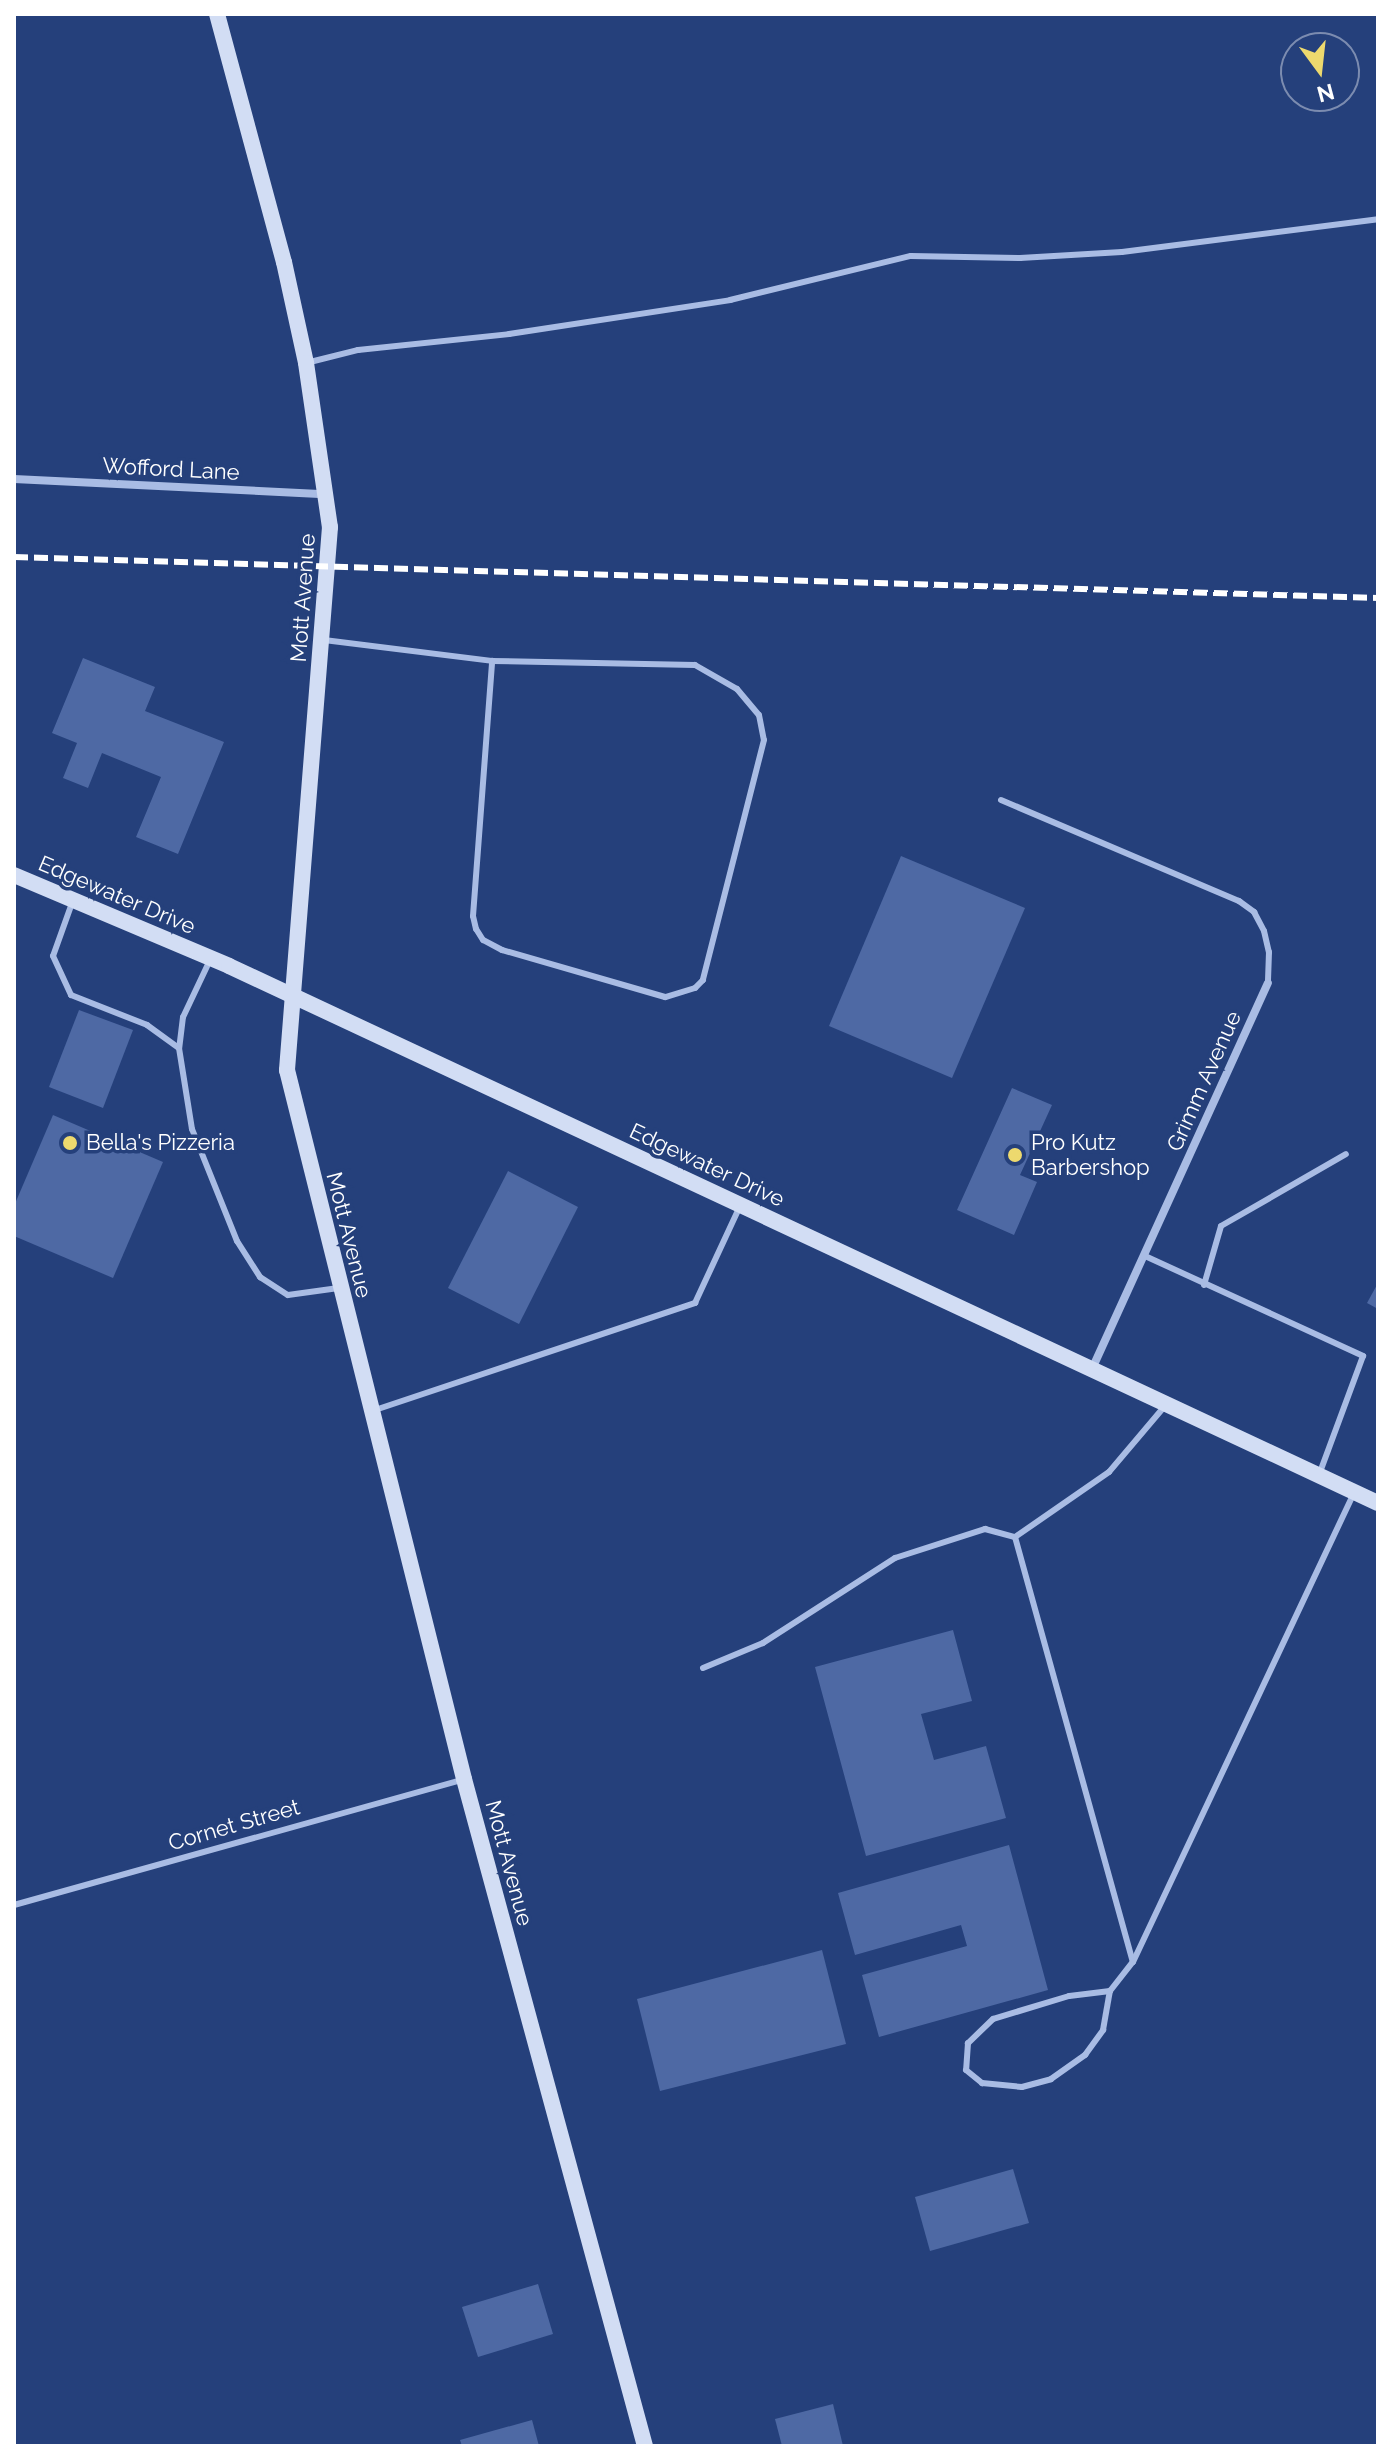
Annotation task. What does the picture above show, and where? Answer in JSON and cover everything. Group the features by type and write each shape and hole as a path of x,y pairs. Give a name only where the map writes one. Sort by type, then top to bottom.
{"street":[{"name":"Mott Avenue","path":"217,14 306,363 330,527 324,640 290,994 287,1070 464,1779 645,2446"},
{"name":"Wofford Lane","path":"14,479 327,494"},
{"name":"Edgewater Drive","path":"14,875 290,994 1378,1503"},
{"name":"Grimm Avenue","path":"1092,1369 1268,983"}],"lane":[{"path":"306,363 358,350 509,334 730,300 911,256 1020,258 1122,252 1378,219"},
{"path":"324,640 492,661 695,665 737,689 759,715 764,740 703,980 695,988 665,997 502,950 483,940 476,929 473,916 492,661"},
{"path":"1001,800 1239,901 1254,912 1264,931 1268,983"},
{"path":"73,900 53,956 71,995 147,1025 179,1048"},
{"path":"210,958 183,1017 179,1048 192,1129 237,1241 260,1277 288,1295 339,1288"},
{"path":"1204,1285 1221,1226 1346,1154"},
{"path":"370,1411 695,1303 741,1205"},
{"path":"1145,1256 1363,1356 1319,1476"},
{"path":"703,1668 763,1643 895,1558 985,1529 1015,1537 1109,1472 1166,1404"},
{"path":"1110,1991 1069,1996 993,2019 968,2043 966,2070 982,2083 1022,2087 1051,2079 1085,2055 1103,2030 1110,1991 1133,1962 1354,1492"},
{"path":"1015,1537 1133,1962"},
{"name":"Cornet Street","path":"14,1905 464,1779"}],"building":[{"path":"83,658 155,687 145,711 224,742 178,854 136,837 161,777 102,753 88,788 63,778 77,743 52,733"},
{"path":"901,856 1025,908 952,1078 829,1026"},
{"path":"79,1010 133,1030 103,1108 49,1087"},
{"path":"1012,1088 1052,1105 1020,1175 1037,1182 1014,1235 957,1210"},
{"path":"53,1115 163,1162 113,1278 14,1236 14,1206"},
{"path":"508,1171 578,1207 519,1324 448,1288"},
{"path":"1378,1283 1378,1309 1367,1303"},
{"path":"953,1630 972,1701 921,1714 934,1760 986,1746 1006,1818 866,1856 815,1667"},
{"path":"1009,1845 1048,1990 879,2037 862,1975 967,1946 961,1925 855,1955 838,1893"},
{"path":"822,1950 846,2044 660,2091 637,1999"},
{"path":"1013,2169 1029,2223 930,2251 915,2197"},
{"path":"538,2284 553,2334 478,2357 462,2307"},
{"path":"833,2404 843,2446 782,2446 775,2419"},
{"path":"532,2420 539,2446 462,2446 460,2440"}],"railway":[{"path":"14,557 1378,598"}],"place":[{"name":"Bella's Pizzeria","path":"70,1143"},
{"name":"Pro Kutz Barbershop","path":"1015,1155"}]}
